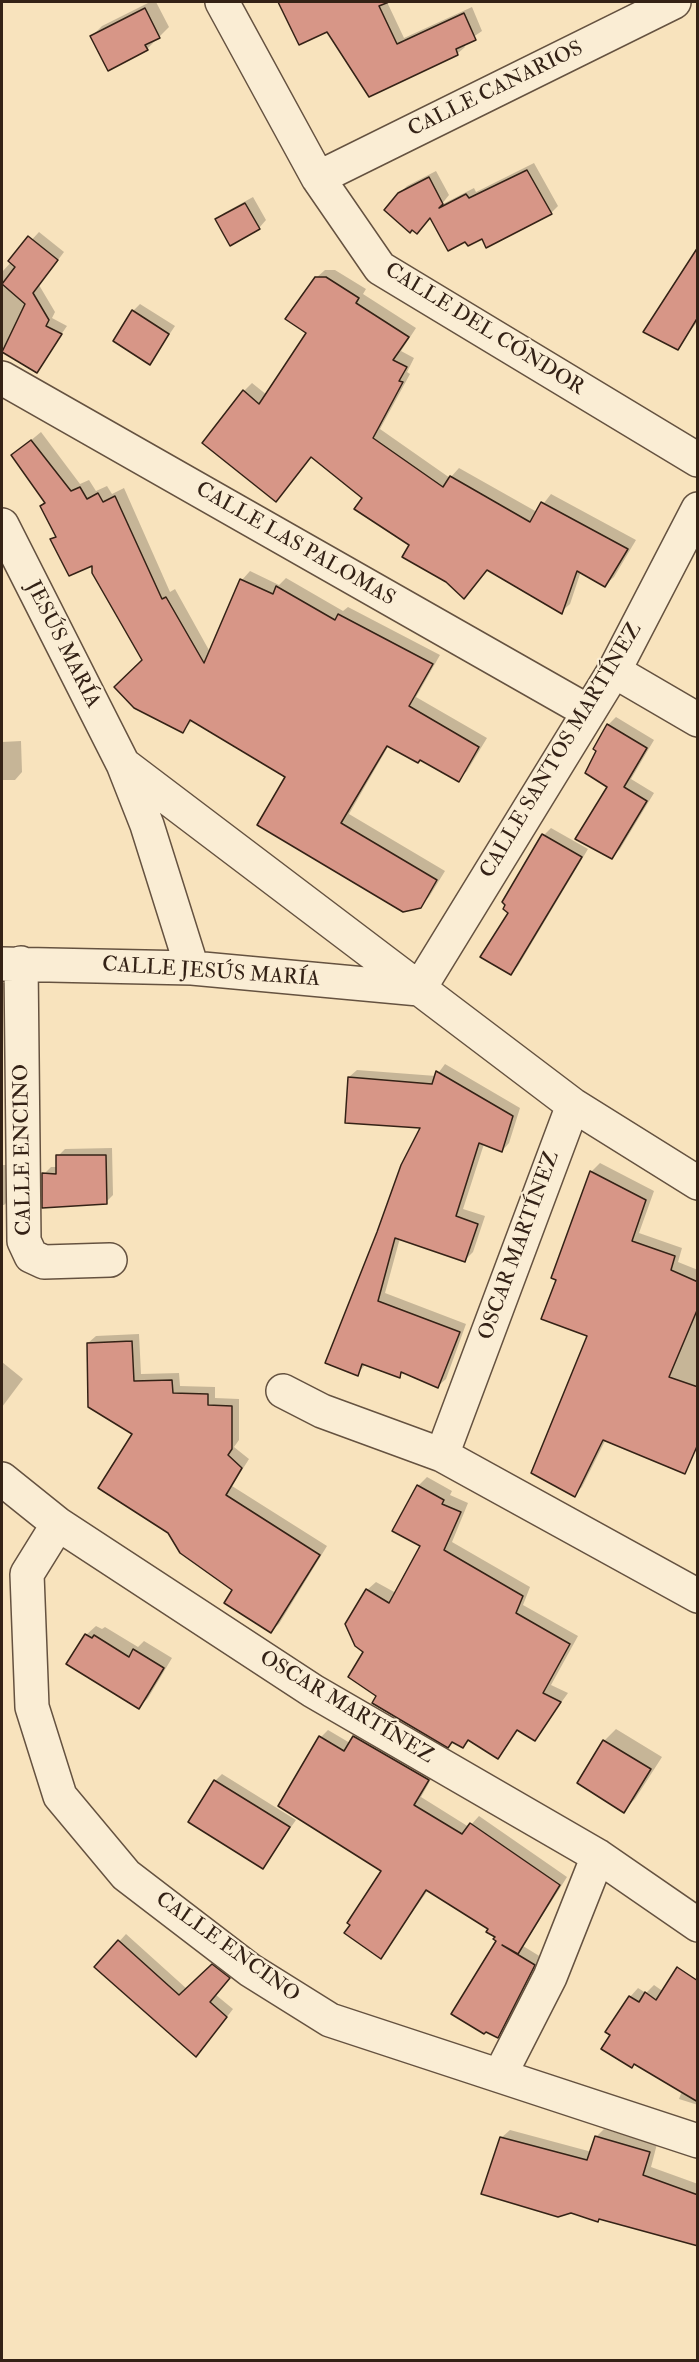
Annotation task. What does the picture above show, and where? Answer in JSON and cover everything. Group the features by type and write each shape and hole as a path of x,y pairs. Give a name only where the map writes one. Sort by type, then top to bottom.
{"street":[{"name":"CALLE DEL CÓNDOR","path":"222,2 318,178 380,268 698,460"},
{"name":"CALLE CANARIOS","path":"318,178 674,2"},
{"name":"CALLE LAS PALOMAS","path":"2,378 589,712"},
{"name":"CALLE SANTOS MARTÍNEZ","path":"419,989 614,671 698,509"},
{"name":"JESÚS MARÍA","path":"2,525 123,764 147,825 192,968"},
{"path":"614,671 698,720"},
{"path":"123,764 573,1105 698,1183"},
{"name":"CALLE JESÚS MARÍA","path":"11,963 192,968 419,989"},
{"name":"CALLE ENCINO","path":"11,963 24,1241 31,1256 44,1262 110,1260"},
{"name":"OSCAR MARTÍNEZ","path":"442,1455 573,1105"},
{"path":"283,1391 322,1411 442,1455 697,1596"},
{"name":"OSCAR MARTÍNEZ","path":"2,1479 58,1524 313,1691 598,1856 698,1925"},
{"name":"CALLE ENCINO","path":"58,1524 14,1575 32,1707 60,1796 126,1875 250,1970 330,2020 698,2141"},
{"path":"500,2075 550,1977 598,1856"}],"building":[{"path":"278,2 389,2 379,6 397,44 464,13 476,40 456,49 458,55 369,97 327,32 299,45"},
{"path":"145,8 160,38 145,45 148,50 108,71 90,36"},
{"path":"527,170 552,214 486,248 482,239 468,246 465,242 448,251 430,218 417,234 412,230 410,233 384,210 398,193 429,177 443,204 439,208 466,194 469,198"},
{"path":"245,203 260,229 230,246 215,219"},
{"path":"28,236 58,260 33,293 49,320 46,326 62,334 37,373 2,352 25,304 2,284 15,267 8,261"},
{"path":"698,247 698,317 678,350 643,332"},
{"path":"315,277 326,277 359,298 356,303 409,337 393,360 407,367 399,381 403,382 373,438 443,487 450,476 530,522 541,502 628,549 605,587 577,571 562,614 487,570 464,599 446,582 402,557 409,545 354,509 362,498 311,457 276,502 202,443 243,390 259,404 306,333 285,319"},
{"path":"132,310 169,334 150,365 113,341"},
{"path":"31,440 71,491 80,487 87,499 98,493 103,502 115,496 162,599 166,597 204,663 240,579 273,594 276,586 335,620 338,614 433,664 409,706 479,747 459,782 420,760 418,763 387,746 341,823 437,880 421,908 403,912 257,825 285,777 190,720 183,733 134,708 114,687 142,660 92,573 92,566 69,576 50,539 56,537 40,506 45,503 11,455"},
{"path":"607,724 647,748 624,787 647,801 612,859 575,839 607,787 585,773 596,751 593,749"},
{"path":"542,834 582,857 511,975 480,957 508,913 503,909 505,905 502,902"},
{"path":"436,1071 513,1116 502,1152 479,1143 456,1216 478,1224 465,1262 395,1238 378,1301 460,1332 438,1388 401,1372 400,1378 362,1364 358,1376 325,1363 401,1165 420,1128 345,1123 348,1077 432,1084"},
{"path":"56,1155 106,1155 107,1204 42,1208 42,1173 56,1174"},
{"path":"590,1171 646,1200 632,1241 675,1256 671,1270 698,1282 698,1308 669,1377 698,1387 698,1444 685,1474 603,1440 575,1497 531,1473 587,1336 541,1319 556,1280 551,1278"},
{"path":"132,1341 134,1381 172,1380 173,1393 208,1394 208,1405 232,1406 232,1449 228,1455 242,1468 226,1495 320,1555 271,1633 224,1603 232,1590 180,1553 168,1533 98,1488 132,1434 88,1407 87,1343"},
{"path":"417,1485 444,1500 442,1504 461,1512 444,1550 523,1596 516,1613 570,1644 543,1693 561,1702 535,1741 517,1730 498,1759 468,1740 463,1748 452,1742 448,1748 372,1703 376,1696 348,1677 363,1652 355,1646 345,1624 366,1589 389,1603 420,1546 392,1531"},
{"path":"85,1634 92,1638 94,1635 129,1657 133,1649 164,1668 139,1709 66,1664"},
{"path":"319,1736 344,1751 353,1736 429,1780 414,1805 462,1834 470,1823 560,1885 518,1954 502,1945 535,1965 498,2038 486,2032 484,2034 451,2014 496,1941 493,1939 495,1937 486,1932 488,1929 426,1890 381,1959 344,1933 350,1925 347,1923 381,1871 278,1806"},
{"path":"603,1740 651,1769 624,1813 577,1783"},
{"path":"214,1780 290,1827 263,1869 188,1822"},
{"path":"118,1940 179,1995 212,1964 230,1978 210,2002 227,2017 196,2057 94,1967"},
{"path":"677,1967 698,1981 698,2102 634,2064 632,2068 601,2049 610,2035 605,2032 629,1996 639,2002 645,1992 656,2000"},
{"path":"595,2136 650,2152 643,2175 698,2195 698,2246 599,2219 598,2222 571,2213 558,2217 481,2194 500,2137 587,2160"}]}
